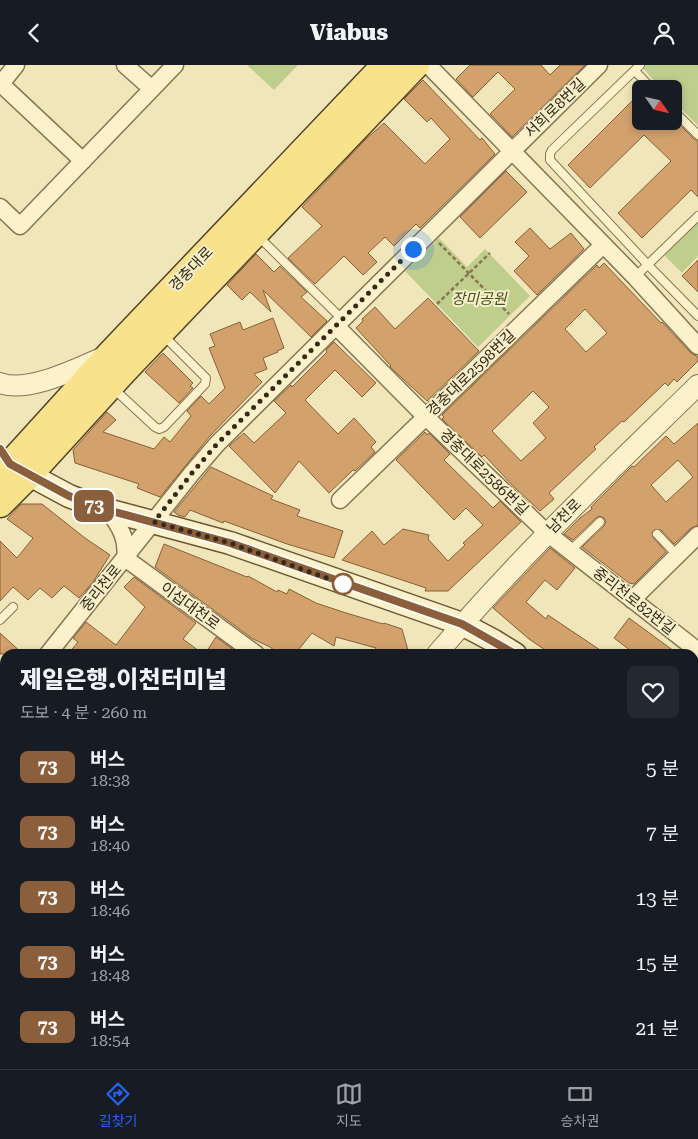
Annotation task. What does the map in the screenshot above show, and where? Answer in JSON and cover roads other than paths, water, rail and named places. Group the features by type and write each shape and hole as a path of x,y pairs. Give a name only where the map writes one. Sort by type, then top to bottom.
{"main road":[{"name":"경충대로","path":"0,505 10,466 110,354 385,65"},
{"name":"경충대로","path":"10,466 111,385 309,183 416,65"},
{"path":"10,466 69,496 108,510 230,543 462,624 506,649"}],"street":[{"path":"16,65 1,85 83,161"},
{"path":"126,65 152,89"},
{"path":"0,207 20,226 175,65"},
{"path":"426,65 635,277 698,346"},
{"name":"서희로8번길","path":"340,323 599,65"},
{"name":"경충대로2598번길","path":"340,501 603,245"},
{"name":"경충대로2586번길","path":"340,323 426,417 547,533"},
{"name":"중리천로","path":"52,649 217,444 340,323"},
{"path":"0,383 5,385 30,384 57,377 110,354"},
{"name":"남천로","path":"440,649 547,533 698,385"},
{"path":"108,510 123,533 127,550 125,558"},
{"name":"중리천로82번길","path":"547,533 695,649"},
{"path":"632,599 698,535"},
{"name":"이섭대천로","path":"125,558 248,649"}],"lane":[{"name":"경충대로","path":"309,183 426,65"},
{"path":"646,80 638,68 552,150 550,157 552,163 698,316"},
{"path":"682,119 698,135"},
{"path":"635,277 698,216"},
{"name":"경충대로2586번길","path":"258,236 340,323"},
{"path":"111,385 155,427 159,429 164,427 205,384 206,378 163,331"},
{"path":"570,551 600,522"},
{"path":"657,533 677,555"},
{"path":"0,620 13,607"}],"park label":[{"name":"장미공원","path":"479,299"}]}
